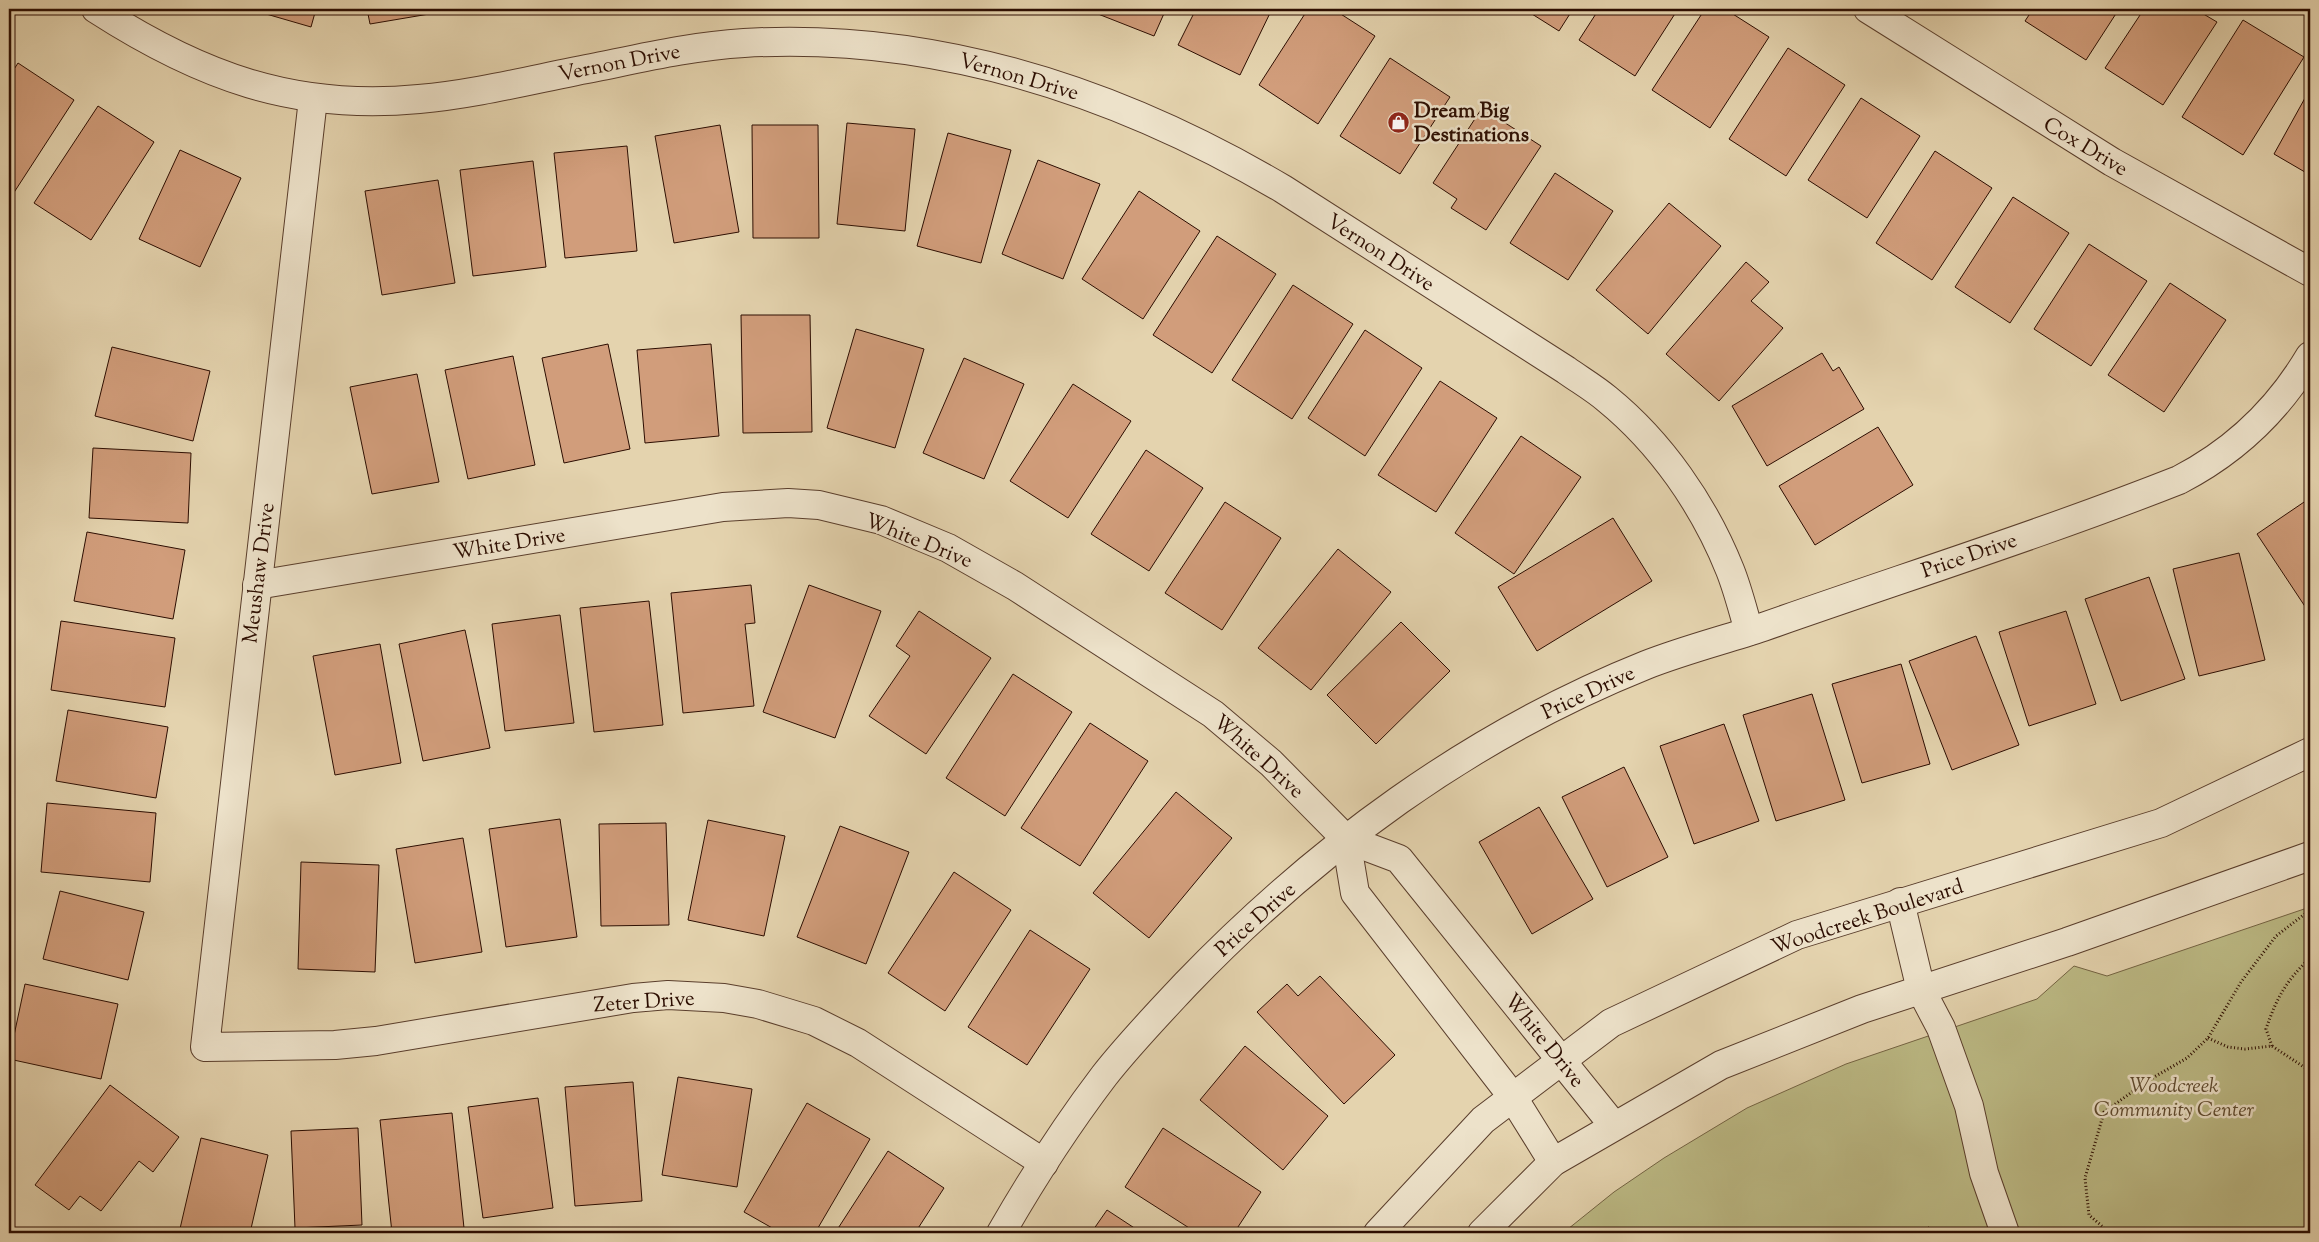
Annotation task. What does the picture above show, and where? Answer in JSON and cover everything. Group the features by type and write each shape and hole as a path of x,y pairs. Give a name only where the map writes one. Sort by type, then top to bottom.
{"street":[{"name":"Vernon Drive","path":"96,9 169,52 218,74 268,90 313,99 366,103 422,99 703,46 793,42 902,49 961,58 1018,72 1075,90 1184,135 1239,163 1283,189 1566,370 1606,399 1638,427 1691,494 1712,531 1730,570 1749,631"},
{"name":"Cox Drive","path":"1868,9 2112,162 2310,272"},
{"name":"Meushaw Drive","path":"204,1047 313,99"},
{"name":"Price Drive","path":"1001,1233 1044,1163 1105,1074 1174,996 1249,921 1346,839 1448,768 1551,709 1643,666 1749,631 2179,480 2205,467 2253,428 2276,406 2310,356"},
{"name":"White Drive","path":"257,585 723,508 788,503 819,506 881,520 912,532 983,566 1213,714 1271,763 1346,839 1399,860 1614,1126"},
{"name":"Woodcreek Boulevard","path":"1378,1233 1483,1120 1512,1096 1611,1023 1797,935 2161,823 2310,752"},
{"path":"1346,839 1355,893 1512,1096 1553,1162"},
{"path":"1482,1233 1553,1162 1721,1065 1862,1009 2067,942 2310,856"},
{"path":"1900,902 1921,990 1941,1028 1969,1106 1984,1173 2005,1233"},
{"name":"Zeter Drive","path":"204,1047 335,1045 376,1041 624,999 668,995 724,998 787,1012 836,1030 1044,1163"}],"path":[{"path":"2110,1233 2089,1215 2085,1178 2104,1112 2149,1080 2187,1058 2208,1038 2241,982 2276,936 2310,910"},
{"path":"2310,958 2290,977 2275,1004 2266,1029 2272,1046 2310,1071"},
{"path":"2208,1038 2228,1047 2245,1049 2272,1046"},
{"path":"1890,1233 1930,1228 1935,1233"}],"green space":[{"name":"Woodcreek Community Center","path":"2310,907 2310,1233 1563,1233 1614,1192 1664,1158 1747,1108 1846,1064 2037,999 2074,966 2107,976"}],"building":[{"path":"249,9 316,9 311,27"},
{"path":"367,9 434,9 435,13 370,24"},
{"path":"453,9 489,9 454,14"},
{"path":"1095,9 1166,9 1154,36 1093,12"},
{"path":"1196,9 1272,9 1240,75 1178,45"},
{"path":"1308,9 1333,9 1375,36 1318,124 1259,85"},
{"path":"1524,9 1573,9 1559,31"},
{"path":"1599,9 1678,9 1635,76 1579,40"},
{"path":"1705,9 1725,9 1769,37 1710,128 1652,90"},
{"path":"2033,9 2119,9 2086,60 2025,21"},
{"path":"2144,9 2195,9 2217,22 2163,105 2105,68"},
{"path":"2243,20 2304,57 2243,155 2182,117"},
{"path":"1788,48 1845,85 1786,176 1729,139"},
{"path":"1390,58 1450,97 1400,174 1340,136"},
{"path":"18,63 74,100 13,194 9,192 9,77"},
{"path":"2310,89 2310,175 2274,154"},
{"path":"1861,98 1920,136 1867,218 1808,180"},
{"path":"98,106 154,142 91,240 34,203"},
{"path":"1482,108 1541,146 1486,230 1451,208 1457,199 1433,183"},
{"path":"847,123 915,129 905,231 837,224"},
{"path":"720,125 739,232 674,243 655,136"},
{"path":"752,125 818,125 819,238 753,238"},
{"path":"948,133 1011,150 981,263 917,246"},
{"path":"627,146 637,251 565,258 554,153"},
{"path":"180,150 241,178 200,267 139,239"},
{"path":"1935,151 1992,188 1932,280 1876,243"},
{"path":"1038,160 1100,184 1063,279 1002,254"},
{"path":"533,161 546,267 473,276 460,170"},
{"path":"1555,173 1613,211 1568,280 1510,243"},
{"path":"438,180 455,283 382,295 365,191"},
{"path":"1139,191 1200,231 1143,319 1082,279"},
{"path":"2013,197 2069,233 2010,323 1955,287"},
{"path":"1669,203 1721,246 1648,334 1596,290"},
{"path":"1217,236 1276,274 1212,373 1153,335"},
{"path":"2089,244 2147,281 2091,366 2034,329"},
{"path":"1746,262 1769,282 1751,301 1783,328 1719,401 1666,354"},
{"path":"2170,283 2226,320 2164,412 2108,375"},
{"path":"1293,285 1353,324 1292,419 1232,380"},
{"path":"741,315 810,315 812,432 743,433"},
{"path":"856,329 924,349 895,448 827,428"},
{"path":"1365,330 1422,368 1365,456 1308,418"},
{"path":"608,344 630,449 564,463 542,358"},
{"path":"711,344 719,436 645,443 637,350"},
{"path":"112,347 210,371 193,441 95,416"},
{"path":"1822,353 1833,371 1839,367 1864,409 1767,466 1732,406"},
{"path":"513,356 535,465 468,479 445,370"},
{"path":"964,358 1024,384 984,479 923,453"},
{"path":"417,374 439,482 372,494 350,387"},
{"path":"1440,381 1497,418 1436,512 1378,475"},
{"path":"1073,384 1131,421 1068,518 1010,481"},
{"path":"1878,427 1913,485 1815,545 1779,486"},
{"path":"1521,436 1581,477 1514,574 1455,533"},
{"path":"93,448 191,453 188,523 89,518"},
{"path":"1146,450 1203,488 1149,571 1091,534"},
{"path":"2310,498 2310,614 2257,534"},
{"path":"1225,502 1281,538 1222,630 1165,593"},
{"path":"1613,518 1652,581 1537,651 1498,587"},
{"path":"87,532 185,550 173,619 74,601"},
{"path":"1338,549 1391,592 1311,690 1258,648"},
{"path":"2239,553 2265,660 2199,676 2173,569"},
{"path":"2149,577 2185,679 2121,701 2085,599"},
{"path":"751,585 755,623 745,624 754,706 683,713 671,593"},
{"path":"809,585 881,611 835,738 763,712"},
{"path":"649,601 663,725 594,732 580,608"},
{"path":"919,611 991,658 926,754 869,716 910,656 896,646"},
{"path":"2066,611 2096,704 2029,726 1999,632"},
{"path":"560,615 574,723 505,731 492,624"},
{"path":"61,621 175,638 165,707 51,690"},
{"path":"1401,622 1450,671 1376,744 1327,695"},
{"path":"465,630 490,748 423,761 399,644"},
{"path":"1976,636 2019,745 1952,770 1909,661"},
{"path":"380,644 401,763 335,775 313,656"},
{"path":"1901,664 1930,764 1862,783 1832,684"},
{"path":"1013,674 1072,712 1005,816 946,778"},
{"path":"1812,694 1845,800 1776,821 1743,715"},
{"path":"68,710 168,727 156,798 56,781"},
{"path":"1090,723 1148,761 1080,866 1021,828"},
{"path":"1724,724 1759,821 1694,844 1660,746"},
{"path":"1624,767 1668,857 1607,887 1562,797"},
{"path":"1176,792 1232,838 1149,938 1093,893"},
{"path":"47,803 156,813 150,882 41,872"},
{"path":"1539,807 1593,899 1532,934 1479,842"},
{"path":"560,819 577,937 506,947 489,829"},
{"path":"708,820 785,836 764,936 688,920"},
{"path":"666,823 669,925 601,926 599,824"},
{"path":"840,826 909,852 866,964 797,937"},
{"path":"463,838 482,952 415,963 396,849"},
{"path":"301,862 379,865 375,972 298,969"},
{"path":"954,872 1011,910 945,1011 888,973"},
{"path":"60,891 144,912 128,980 43,959"},
{"path":"1030,930 1090,969 1027,1065 968,1027"},
{"path":"1320,976 1395,1055 1344,1104 1257,1012 1287,984 1298,996"},
{"path":"25,984 118,1004 101,1079 9,1059"},
{"path":"1245,1046 1328,1116 1283,1170 1200,1100"},
{"path":"678,1077 752,1089 737,1187 662,1175"},
{"path":"633,1082 642,1201 575,1206 565,1087"},
{"path":"110,1085 179,1137 153,1172 139,1161 101,1211 80,1196 69,1210 35,1185"},
{"path":"538,1098 553,1208 483,1218 468,1107"},
{"path":"807,1103 870,1139 815,1233 781,1233 744,1212"},
{"path":"452,1113 464,1228 392,1233 380,1120"},
{"path":"358,1128 362,1225 295,1228 291,1131"},
{"path":"1163,1128 1261,1192 1234,1233 1197,1233 1125,1187"},
{"path":"201,1138 268,1155 250,1233 179,1233"},
{"path":"888,1151 944,1188 915,1233 835,1233"},
{"path":"1107,1210 1142,1233 1091,1233"}],"place":[{"name":"Dream Big Destinations","path":"1398,122"}]}
